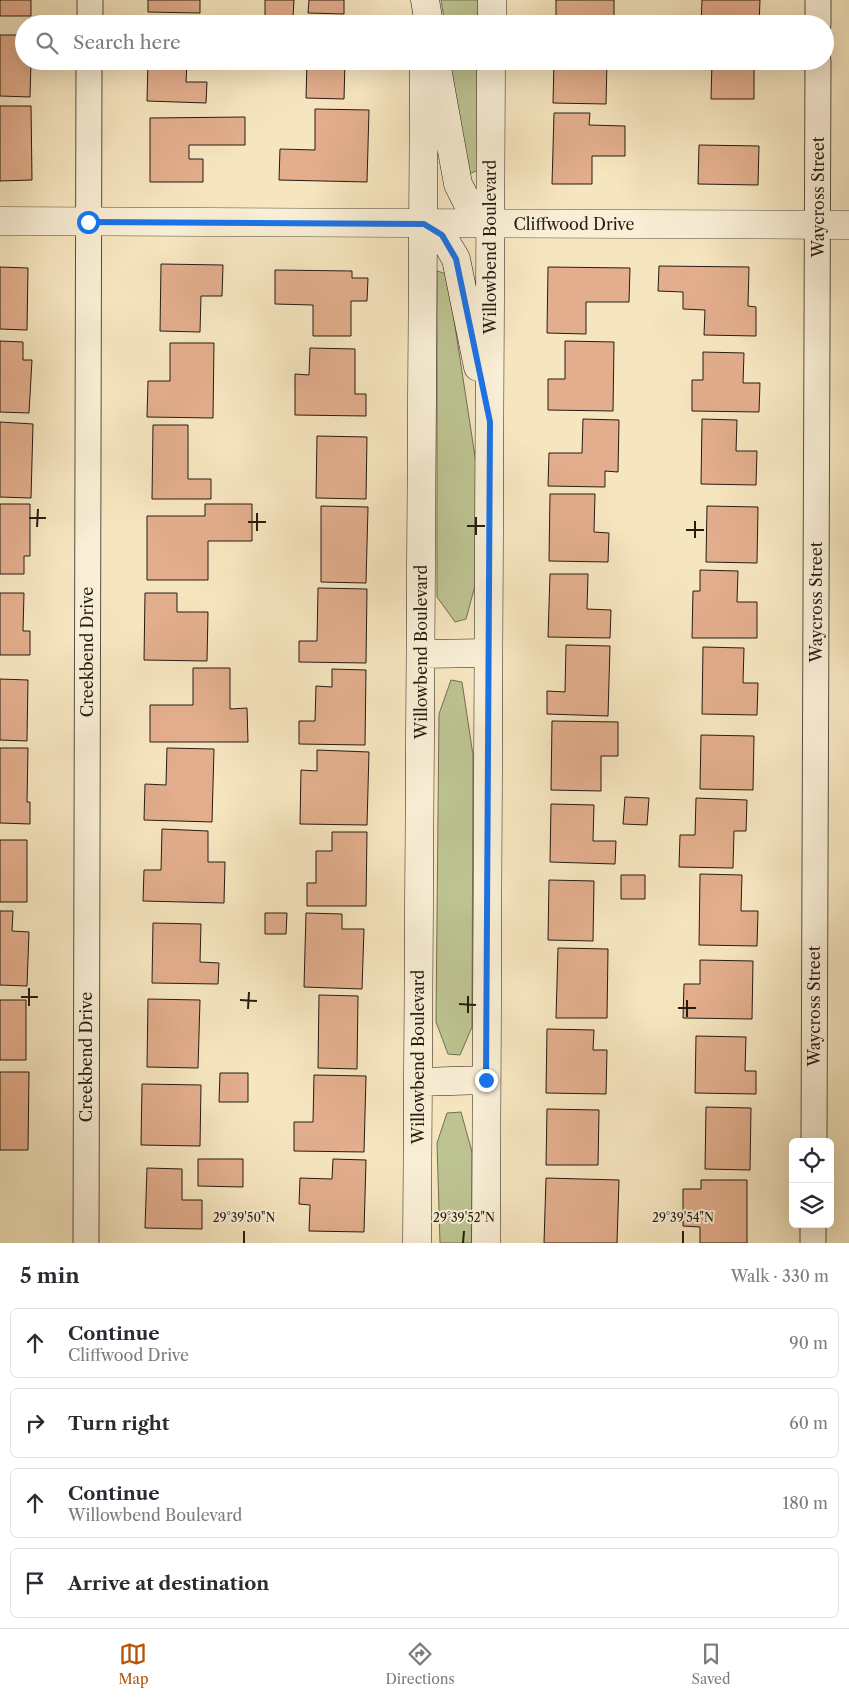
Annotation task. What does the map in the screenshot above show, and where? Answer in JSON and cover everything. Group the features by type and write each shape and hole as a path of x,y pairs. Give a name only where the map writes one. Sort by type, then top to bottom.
{"main road":[{"path":"424,0 424,15"},
{"path":"424,0 427,15"},
{"path":"492,0 492,15"},
{"name":"Willowbend Boulevard","path":"417,1243 424,70"},
{"path":"438,70 458,184 470,208 490,224"},
{"name":"Willowbend Boulevard","path":"486,1243 491,70"},
{"name":"Cliffwood Drive","path":"0,221 849,225"},
{"path":"424,224 442,235 456,259 490,422"},
{"path":"421,654 488,654"},
{"path":"418,1082 486,1080"}],"street":[{"path":"90,0 90,15"},
{"path":"818,0 818,15"},
{"name":"Creekbend Drive","path":"86,1243 90,70"},
{"name":"Waycross Street","path":"814,1138 818,70"},
{"path":"813,1228 813,1243"}],"green space":[{"path":"441,0 480,0 479,15 444,15"},
{"path":"451,70 479,70 478,170 465,176"},
{"path":"437,271 447,274 476,463 476,582 466,619 455,622 437,597"},
{"path":"451,680 462,682 473,755 472,1027 460,1055 448,1054 436,1022 439,714"},
{"path":"461,1112 472,1152 472,1243 440,1243 437,1143 447,1113"}],"building":[{"path":"0,0 31,0 31,15 0,16"},
{"path":"148,0 200,0 200,13 148,12"},
{"path":"265,0 294,0 293,15 265,15"},
{"path":"309,0 344,0 344,14 308,13"},
{"path":"556,0 614,0 614,15 556,15"},
{"path":"702,0 760,0 759,15 701,15"},
{"path":"0,35 15,35 15,70 31,70 30,97 0,96"},
{"path":"148,70 187,70 186,82 207,82 206,103 147,101"},
{"path":"307,70 345,70 344,99 306,98"},
{"path":"554,70 607,70 606,104 553,103"},
{"path":"712,70 754,70 754,99 711,99"},
{"path":"0,106 31,106 32,180 0,181"},
{"path":"315,109 369,110 367,182 279,180 280,149 315,150"},
{"path":"554,113 590,113 589,125 625,126 625,156 592,156 592,184 552,184"},
{"path":"245,117 245,145 189,145 189,159 203,159 203,182 150,182 150,118"},
{"path":"699,145 759,146 758,185 698,184"},
{"path":"161,264 223,265 222,296 201,296 200,332 160,331"},
{"path":"659,266 749,267 748,306 756,307 756,336 704,335 705,310 683,309 683,292 658,291"},
{"path":"0,267 28,268 27,330 0,329"},
{"path":"548,267 630,268 629,302 586,302 586,334 547,333"},
{"path":"275,270 352,271 352,278 368,278 367,301 351,301 351,336 313,336 313,305 275,304"},
{"path":"0,341 23,342 23,360 32,360 29,413 0,412"},
{"path":"565,341 614,342 613,411 548,410 548,379 565,379"},
{"path":"170,343 214,343 213,418 147,417 148,381 170,381"},
{"path":"310,348 355,349 355,394 366,394 366,416 295,415 295,374 309,375"},
{"path":"703,352 744,353 743,383 760,383 759,412 692,411 692,380 703,380"},
{"path":"583,419 619,420 618,472 605,471 605,487 548,486 549,453 582,453"},
{"path":"702,419 737,420 736,451 757,451 756,485 701,484"},
{"path":"0,422 33,424 31,498 0,497"},
{"path":"153,425 188,425 188,479 211,479 211,499 152,499"},
{"path":"317,436 367,437 366,499 316,498"},
{"path":"550,494 595,494 594,532 609,533 608,562 549,561"},
{"path":"0,504 30,504 30,556 24,556 24,574 0,574"},
{"path":"205,504 252,504 252,541 208,541 208,580 147,580 147,516 205,516"},
{"path":"321,506 368,507 366,583 321,582"},
{"path":"707,506 758,507 757,563 706,562"},
{"path":"700,570 738,571 737,602 757,602 757,638 692,638 693,591 700,591"},
{"path":"550,574 588,574 587,609 611,610 610,638 548,637"},
{"path":"318,588 367,589 366,663 299,662 299,641 317,641"},
{"path":"0,593 24,593 23,631 30,631 30,655 0,655"},
{"path":"145,593 177,593 177,612 208,612 207,661 144,660"},
{"path":"566,645 610,646 608,716 547,714 547,691 565,692"},
{"path":"703,647 744,648 743,683 758,683 757,715 702,714"},
{"path":"193,668 230,668 230,709 247,708 248,742 150,742 150,705 193,705"},
{"path":"332,669 366,670 365,745 299,744 299,721 315,721 316,686 332,687"},
{"path":"0,679 28,680 27,741 0,740"},
{"path":"552,721 618,722 618,756 601,756 601,791 551,790"},
{"path":"701,735 754,736 753,790 700,789"},
{"path":"0,748 28,748 27,802 30,802 30,824 0,823"},
{"path":"167,748 214,749 212,822 144,820 145,784 166,785"},
{"path":"317,750 369,752 367,825 300,824 301,770 317,771"},
{"path":"625,797 649,798 647,825 623,824"},
{"path":"696,798 747,800 746,831 734,831 733,868 679,867 680,835 695,835"},
{"path":"551,804 594,805 593,841 616,841 615,864 550,862"},
{"path":"162,829 208,831 208,862 225,862 224,903 143,901 144,870 161,870"},
{"path":"332,832 367,832 366,906 307,906 307,883 316,883 316,851 332,851"},
{"path":"0,840 27,840 27,902 0,902"},
{"path":"700,874 742,875 741,911 758,911 757,946 699,945"},
{"path":"621,875 645,875 645,899 621,899"},
{"path":"549,880 594,881 593,941 548,940"},
{"path":"0,911 13,911 12,931 29,932 27,986 0,985"},
{"path":"265,913 287,913 286,934 265,934"},
{"path":"306,913 342,914 342,929 364,929 362,989 304,987"},
{"path":"153,923 201,924 200,962 219,963 218,984 152,983"},
{"path":"558,948 608,949 607,1018 556,1018"},
{"path":"700,960 753,961 752,1019 683,1018 684,984 700,984"},
{"path":"319,995 358,996 357,1069 318,1068"},
{"path":"148,999 200,1000 198,1068 147,1067"},
{"path":"0,1000 26,1000 26,1060 0,1060"},
{"path":"547,1029 594,1030 593,1050 607,1050 606,1094 546,1093"},
{"path":"696,1036 746,1037 745,1071 756,1071 756,1094 695,1093"},
{"path":"0,1072 29,1072 28,1150 0,1150"},
{"path":"220,1073 248,1073 248,1102 219,1102"},
{"path":"314,1075 366,1076 364,1152 294,1151 294,1122 313,1122"},
{"path":"142,1084 201,1085 200,1146 141,1145"},
{"path":"706,1107 751,1108 750,1170 705,1169"},
{"path":"547,1109 599,1110 598,1165 546,1165"},
{"path":"198,1159 243,1159 243,1187 198,1186"},
{"path":"333,1159 366,1160 364,1232 309,1231 310,1205 299,1204 300,1178 332,1179"},
{"path":"147,1168 182,1169 182,1200 202,1200 202,1229 145,1228"},
{"path":"546,1178 619,1180 617,1243 544,1243"},
{"path":"701,1180 747,1180 747,1243 700,1243 700,1227 683,1226 683,1189 701,1189"}],"route":[{"path":"88,222 424,224 442,235 456,259 490,422 486,1080"}]}
